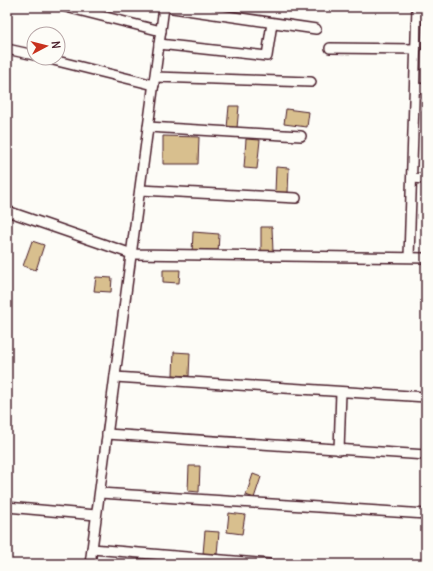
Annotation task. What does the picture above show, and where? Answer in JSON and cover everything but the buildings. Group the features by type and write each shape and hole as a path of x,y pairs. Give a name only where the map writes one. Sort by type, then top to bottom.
{"street":[{"path":"66,7 161,30"},
{"path":"90,564 165,7 316,29"},
{"path":"409,257 418,7"},
{"path":"160,44 267,56 272,23"},
{"path":"330,48 416,49"},
{"path":"7,49 26,53"},
{"path":"66,62 155,81 311,82"},
{"path":"415,88 426,89"},
{"path":"148,127 302,136"},
{"path":"412,178 426,179"},
{"path":"140,190 296,198"},
{"path":"7,211 132,254 426,258"},
{"path":"115,377 426,397"},
{"path":"339,450 341,392"},
{"path":"108,434 426,455"},
{"path":"100,493 426,514"},
{"path":"7,507 96,515"},
{"path":"92,549 269,564"}]}
